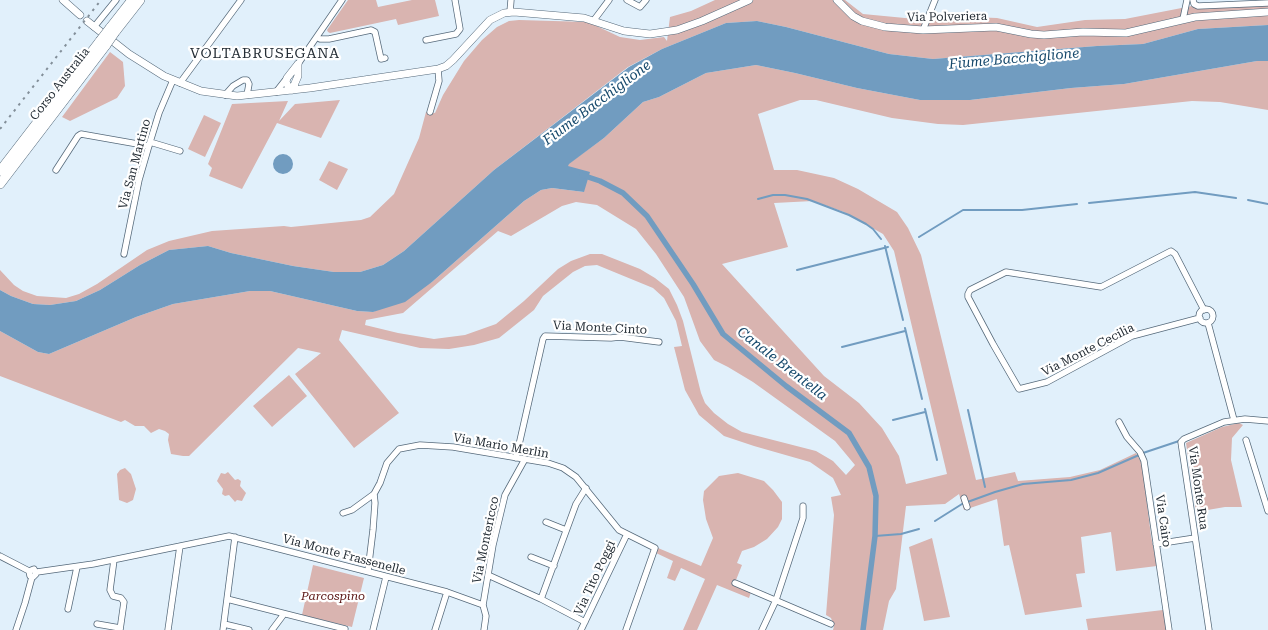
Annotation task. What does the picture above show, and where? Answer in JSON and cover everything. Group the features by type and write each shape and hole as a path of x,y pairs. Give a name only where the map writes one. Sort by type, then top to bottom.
{"highway":[{"name":"Corso Australia","path":"113,30 132,0"},
{"name":"Corso Australia","path":"0,171 113,30 140,0"},
{"name":"Corso Australia","path":"0,184 103,43"}],"street":[{"path":"63,0 80,15"},
{"path":"94,27 116,0"},
{"name":"Via San Martino","path":"124,254 149,144 159,112 177,82 241,0"},
{"path":"276,92 298,64 342,0"},
{"path":"426,40 456,34 460,28 454,0"},
{"path":"510,12 511,0"},
{"path":"594,20 609,0"},
{"path":"627,0 640,7 646,0"},
{"path":"87,21 139,61 177,82 201,91 225,95 247,95 310,88 438,69 446,66 453,60 490,20 498,15 510,12 584,18 624,31 650,34 677,30 702,22 749,0"},
{"name":"Via Polveriera","path":"837,0 846,11 862,21 885,27 923,30 996,27 1044,35 1083,32 1126,33 1184,19 1268,12"},
{"path":"923,30 934,0"},
{"path":"1184,19 1187,0"},
{"path":"1192,0 1198,6 1268,3"},
{"path":"317,37 329,39 371,30 375,32 381,59 385,58"},
{"path":"291,90 298,76 298,64"},
{"path":"430,112 439,81 438,69"},
{"path":"298,76 310,88"},
{"path":"287,78 286,82 291,90"},
{"path":"225,95 234,86 243,80 247,80 249,84 247,95"},
{"path":"56,170 80,134 149,144 180,151"},
{"name":"Via Monte Cecilia","path":"1200,318 1132,336 1047,382 1019,389 1014,384 968,294 970,290 1006,272 1101,287 1171,251 1175,254 1204,310 1211,311 1213,316 1212,320 1208,323 1234,420"},
{"name":"Via Monte Cinto","path":"516,458 545,336 620,337 660,342"},
{"name":"Via Monte Rua","path":"1210,630 1182,442 1184,439 1204,430 1234,420 1246,418 1268,421"},
{"name":"Via Cairo","path":"1119,422 1144,461 1169,630"},
{"path":"1246,440 1268,511"},
{"name":"Via Mario Merlin","path":"374,494 387,463 393,454 399,449 420,445 453,447 548,463 562,468 576,477 614,524 626,534 655,549 626,630"},
{"name":"Via Montericco","path":"484,630 486,616 482,605 493,545 505,495 525,459"},
{"path":"541,599 576,504 586,488"},
{"path":"343,513 352,510 374,494 373,530 368,572"},
{"path":"964,498 967,507"},
{"path":"762,630 776,600 802,518 803,506"},
{"path":"546,522 566,530"},
{"name":"Via Tito Poggi","path":"581,630 626,534"},
{"path":"0,556 30,574 36,575 37,572 77,567 229,536 235,537 223,627 249,630"},
{"name":"Via Monte Frassenelle","path":"235,537 447,592 482,605"},
{"name":"Via Monte Rua","path":"1156,544 1195,538"},
{"path":"168,630 180,546"},
{"path":"531,557 554,566"},
{"path":"97,624 120,629 124,602 121,598 112,596 110,590 114,560"},
{"path":"68,609 77,567"},
{"path":"16,630 26,603 30,574"},
{"path":"488,574 585,622"},
{"path":"373,630 386,577"},
{"path":"735,584 831,624"},
{"path":"435,630 447,592"},
{"path":"227,599 345,629"},
{"path":"272,630 284,614"}],"green space":[{"path":"348,0 376,0 378,7 412,0 435,0 439,16 398,25 396,19 328,32 327,30"},
{"path":"715,0 845,0 863,14 926,20 971,17 997,18 1037,27 1085,20 1125,19 1197,5 1268,2 1268,25 1198,29 1143,44 933,59 889,54 757,21 726,23 662,49 628,67 494,170 404,251 383,265 360,272 334,272 293,266 231,253 208,246 169,250 140,265 100,290 76,301 50,305 33,304 0,290 0,270 14,285 23,291 37,296 66,298 79,294 147,250 169,241 212,231 291,227 361,220 370,217 394,194 419,138 426,112 435,113 443,95 464,61 482,40 497,27 509,21 519,20 588,22 620,37 640,40 664,37 667,41 670,17 691,11"},
{"path":"110,52 123,62 125,86 117,98 70,121 62,117"},
{"path":"1257,61 1268,61 1268,110 1220,102 1192,101 963,125 892,118 816,100 800,100 758,114 774,170 797,170 834,178 858,189 897,212 908,228 921,255 976,480 1015,472 1018,481 1070,477 1100,470 1136,453 1142,464 1151,536 1157,566 1116,571 1111,532 1081,537 1085,573 1076,574 1082,607 1025,615 1009,545 1004,546 997,499 964,510 959,494 945,504 906,506 896,589 889,601 883,630 833,630 834,626 831,618 826,615 834,515 831,497 841,495 833,478 810,462 724,436 699,415 685,390 674,347 682,346 676,321 664,298 653,288 597,265 585,266 573,272 543,296 534,310 499,338 474,345 449,349 420,348 342,330 339,340 399,413 354,448 295,374 321,353 298,348 189,456 171,454 168,440 169,434 165,431 159,429 151,433 144,426 135,426 125,420 121,422 0,376 0,331 38,352 49,354 136,317 173,304 250,291 270,291 357,311 373,312 432,282 524,201 541,190 552,188 584,192 568,164 604,138 643,102 659,97 706,73 756,65 920,100 970,100 1124,84","holes":["813,201 844,212 883,234 894,251 947,474 906,484 899,456 882,428 859,403 824,376 722,264 788,247 774,203","576,202 597,205 636,229 656,254 684,297 700,341 714,360 753,382 835,441 855,465 846,475 833,461 816,451 742,432 714,413 705,403 701,393 683,321 669,289 640,269 602,254 590,254 571,261 558,269 496,324 465,335 434,339 365,325 366,320 403,313 498,231 511,236 562,206"]},
{"path":"340,100 321,138 277,123 242,189 209,176 212,168 208,164 232,104 288,101 279,121 295,104"},
{"path":"204,115 221,123 205,157 188,149"},
{"path":"329,161 348,169 337,190 319,180"},
{"path":"289,375 307,396 272,427 253,406"},
{"path":"1239,423 1243,425 1232,438 1231,460 1242,507 1225,507 1196,512 1186,443 1222,427"},
{"path":"125,468 131,474 136,489 133,500 127,503 119,500 117,474"},
{"path":"228,472 235,480 241,481 240,486 246,493 242,501 237,500 235,502 229,495 225,496 222,494 223,489 217,481 221,473 225,474"},
{"path":"738,473 764,481 773,490 782,502 782,519 778,527 767,539 754,547 742,551 737,563 742,565 734,585 751,592 749,598 717,585 697,630 683,630 705,579 681,568 675,581 667,578 673,561 656,553 658,548 701,566 713,538 706,519 703,500 704,491 719,476"},
{"path":"932,538 950,617 924,621 909,547"},
{"name":"Parcospino","path":"313,565 364,578 352,627 302,615"},
{"path":"1163,610 1167,630 1088,630 1086,619"}],"water":[{"name":"Fiume Bacchiglione","path":"757,21 889,54 933,59 1143,44 1198,29 1268,25 1268,61 1257,61 1124,84 970,100 920,100 756,65 706,73 659,97 643,102 604,138 569,164 568,166 590,172 584,192 552,188 541,190 524,201 432,282 405,302 373,312 357,311 270,291 250,291 173,304 136,317 49,354 38,352 0,331 0,290 33,304 50,305 76,301 100,290 140,265 169,250 208,246 231,253 293,266 334,272 360,272 383,265 404,251 494,170 629,67 662,49 726,23"},
{"path":"279,154 287,154 293,160 293,168 287,174 279,174 273,168 273,160"}],"waterway":[{"name":"Canale Brentella","path":"582,175 600,181 623,193 647,216 693,284 723,334 786,386 849,433 869,467 876,496 875,536 863,630"},
{"path":"1089,203 1195,192 1236,198"},
{"path":"758,199 773,195 807,199 849,215 866,224 881,239"},
{"path":"1248,200 1268,204"},
{"path":"919,237 963,210 1022,210 1077,204"},
{"path":"885,246 903,320"},
{"path":"797,270 888,247"},
{"path":"905,328 922,399"},
{"path":"842,347 905,331"},
{"path":"925,409 937,460"},
{"path":"968,410 985,487"},
{"path":"893,420 925,412"},
{"path":"1143,453 1179,441"},
{"path":"935,521 962,504 995,492 1023,484 1071,480 1098,473 1139,455"},
{"path":"875,536 901,534 919,529"}],"railway":[{"path":"0,129 101,0"}],"district":[{"name":"VOLTABRUSEGANA","path":"265,54"}]}
